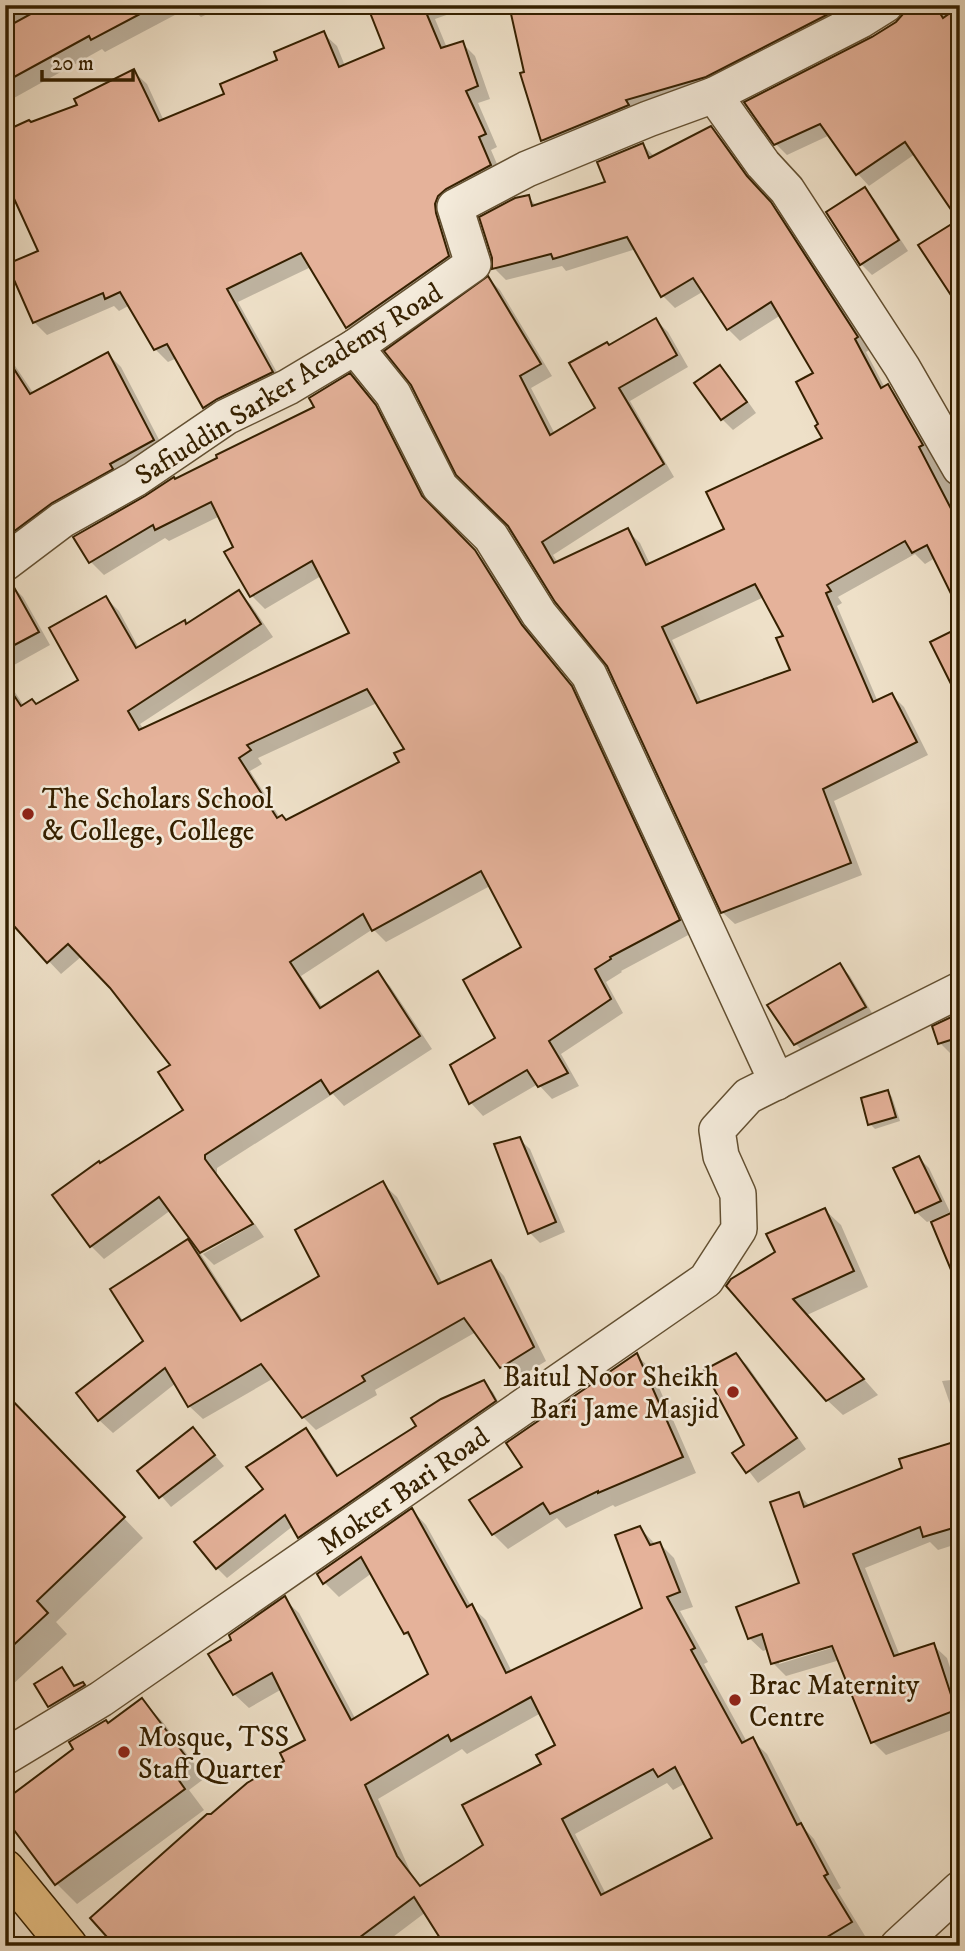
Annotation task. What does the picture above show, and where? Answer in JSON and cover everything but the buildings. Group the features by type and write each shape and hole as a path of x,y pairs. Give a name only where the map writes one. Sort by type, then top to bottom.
{"highway":[{"path":"5,1869 68,1946"}],"street":[{"name":"Safiuddin Sarker Academy Road","path":"5,563 61,520 135,479 226,417 288,387 355,347 473,264 455,207 527,169 714,95 885,5"},
{"path":"714,95 763,164 794,201 902,367 960,468"},
{"path":"355,347 393,394 440,487 491,537 539,614 589,675 777,1082"},
{"name":"Mokter Bari Road","path":"5,1757 102,1699 706,1280 739,1229 738,1194 721,1156 717,1130 748,1096 960,990"},
{"path":"898,1946 960,1889"}],"place":[{"name":"The Scholars School & College, College","path":"28,814"},
{"name":"Baitul Noor Sheikh Bari Jame Masjid","path":"733,1392"},
{"name":"Brac Maternity Centre","path":"735,1700"},
{"name":"Mosque, TSS Staff Quarter","path":"124,1752"}]}
